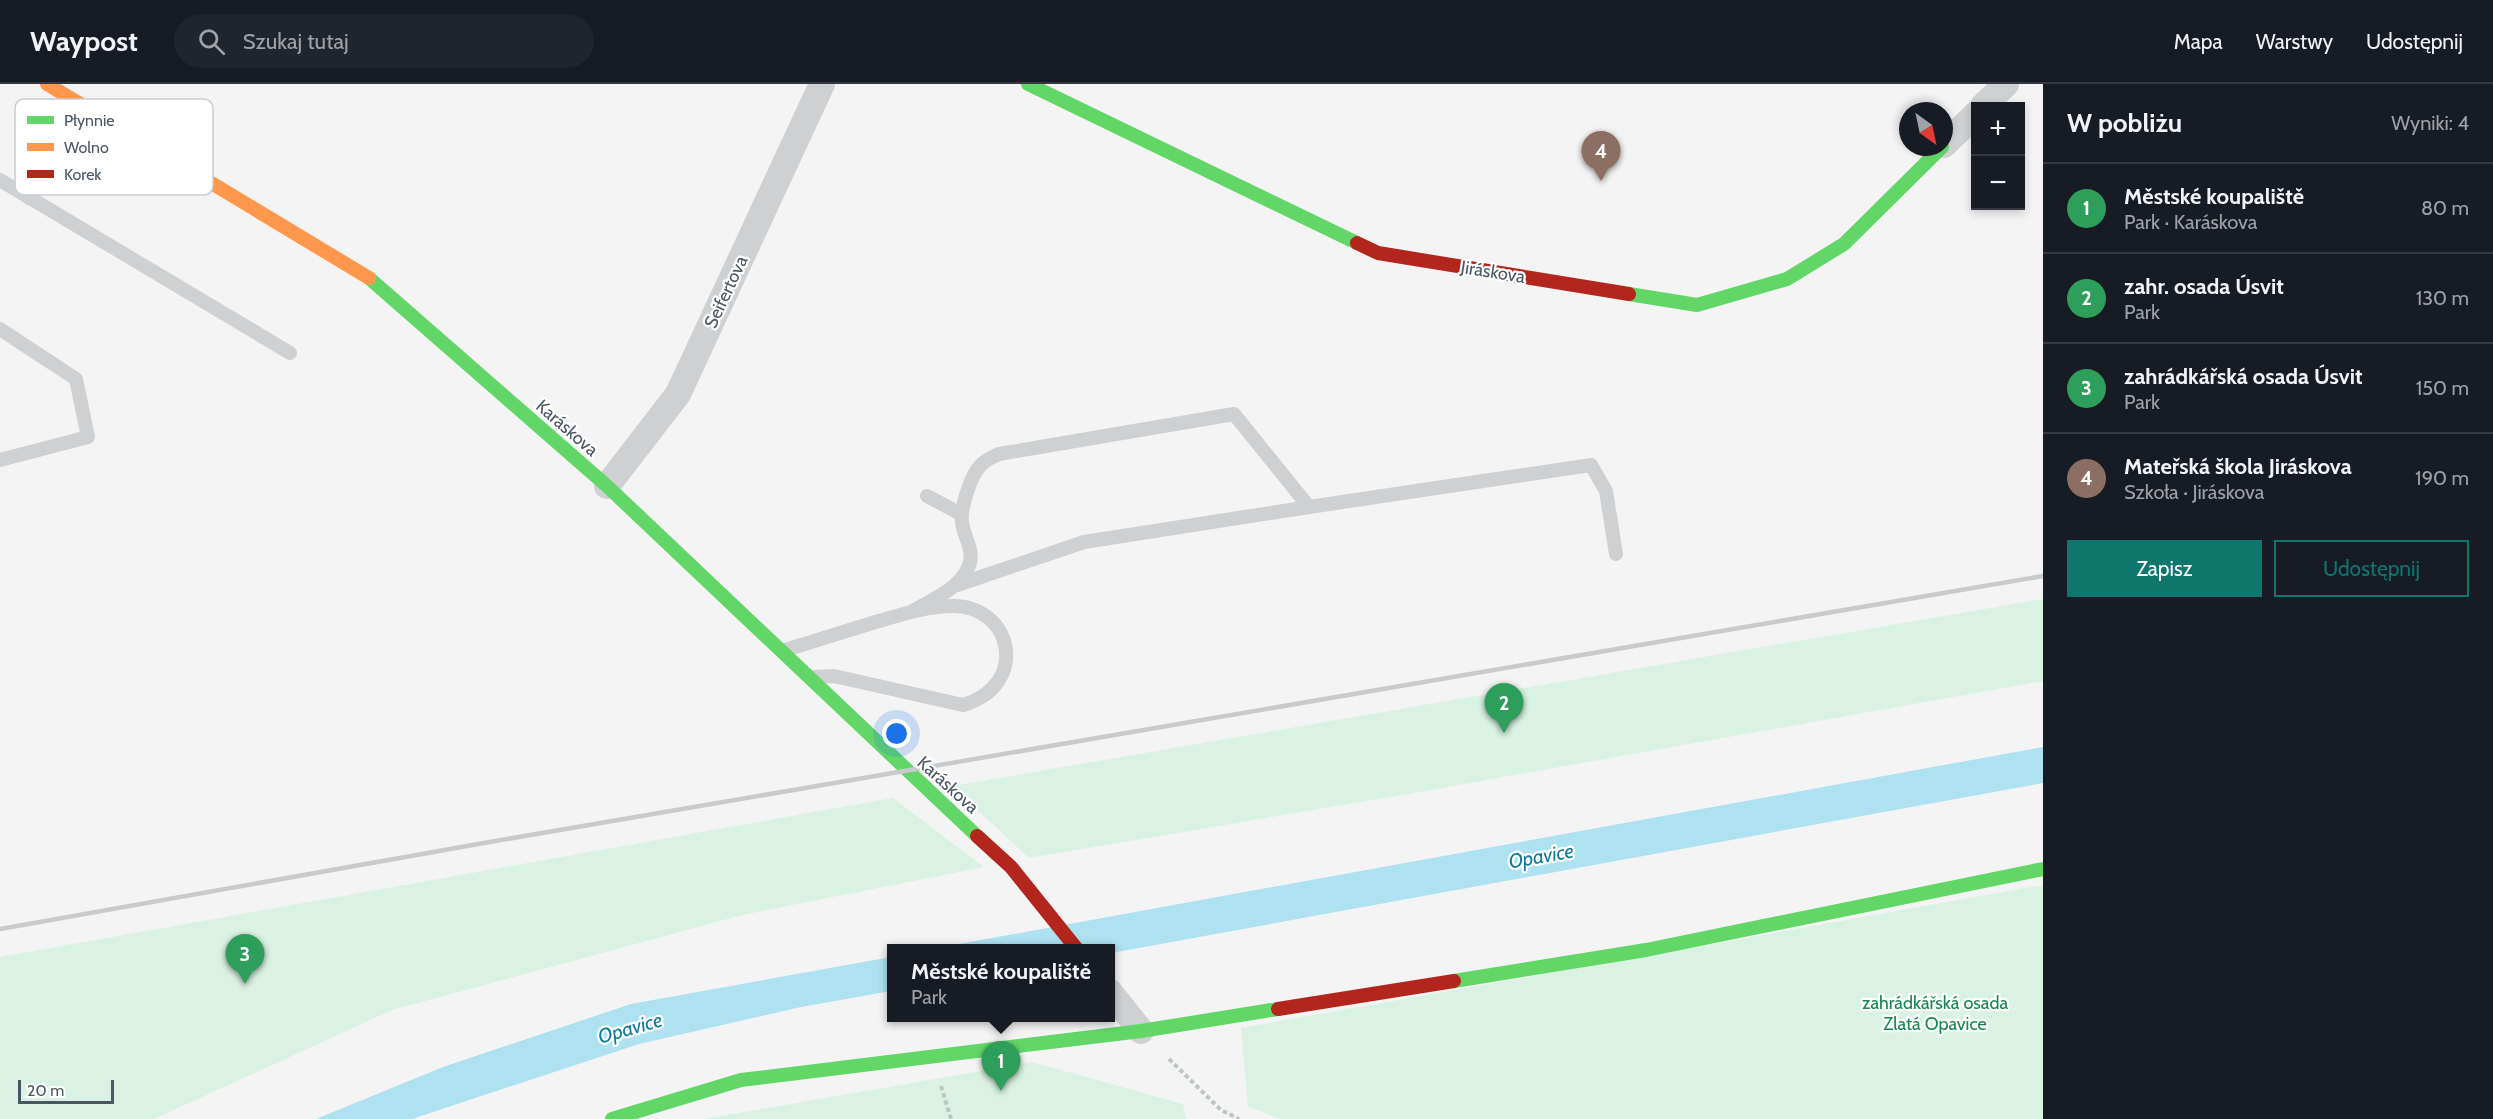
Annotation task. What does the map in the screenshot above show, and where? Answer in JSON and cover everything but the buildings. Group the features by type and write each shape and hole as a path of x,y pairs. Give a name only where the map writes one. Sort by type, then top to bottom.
{"street":[{"name":"Karáskova","path":"46,84 71,99"},
{"name":"Seifertova","path":"607,486 678,394 822,84"},
{"name":"Jiráskova","path":"1028,84 1378,253 1697,305 1787,279 1844,244 1933,156"},
{"path":"1987,102 2006,84"},
{"name":"Jiráskova","path":"1953,136 1971,119"},
{"name":"Karáskova","path":"213,184 367,276 607,486 1011,867 1073,944"},
{"path":"612,1119 741,1080 1141,1031 1646,950 2043,870"},
{"path":"1115,997 1141,1031"}],"lane":[{"path":"0,180 15,189"},
{"path":"24,195 290,353"},
{"path":"0,329 76,379 88,438 0,460"},
{"path":"954,586 967,571 971,559 971,549 961,514 973,475 979,466 999,454 1234,414 1309,507"},
{"path":"913,611 954,586 1084,542 1591,465 1606,491 1616,554"},
{"path":"927,496 961,514"},
{"path":"780,651 913,611 953,606 970,608 993,624 1001,635 1007,656 1005,671 990,693 963,705 834,676 808,678"}],"path":[{"path":"1141,1031 1221,1110 1239,1119"}],"green space":[{"path":"2043,599 2043,681 1408,794 1029,858 952,786"},
{"path":"893,798 984,867 742,915 392,1010 154,1119 0,1119 0,957"},
{"name":"zahrádkářská osada Zlatá Opavice","path":"2043,885 2043,1119 1280,1119 1248,1106 1241,1028"},
{"path":"1032,1062 1183,1104 1186,1119 704,1119"}],"water":[{"name":"Opavice","path":"2043,747 2043,783 1115,952 1115,944 959,944"},
{"name":"Opavice","path":"887,958 887,992 801,1007 639,1044 412,1119 316,1119 443,1067 631,1004"}],"railway":[{"path":"0,929 484,843 2043,576"}],"traffic: fast":[{"path":"1028,84 1357,243"},
{"path":"1629,294 1697,305 1787,279 1844,244 1933,156"},
{"path":"369,278 607,486 977,836"},
{"path":"1454,981 1646,950 2043,869"},
{"path":"612,1119 741,1080 1141,1031 1278,1009"}],"traffic: slow":[{"path":"47,84 72,99"},
{"path":"213,184 369,278"}],"traffic: jam":[{"path":"1357,243 1378,253 1629,294"},
{"path":"977,836 1011,867 1073,944"},
{"path":"1278,1009 1454,981"}],"place":[{"name":"Mateřská škola Jiráskova","path":"1601,181"},
{"name":"zahr. osada Úsvit","path":"1504,733"},
{"name":"zahrádkářská osada Úsvit","path":"245,984"},
{"name":"Městské koupaliště","path":"1001,1091"}]}
